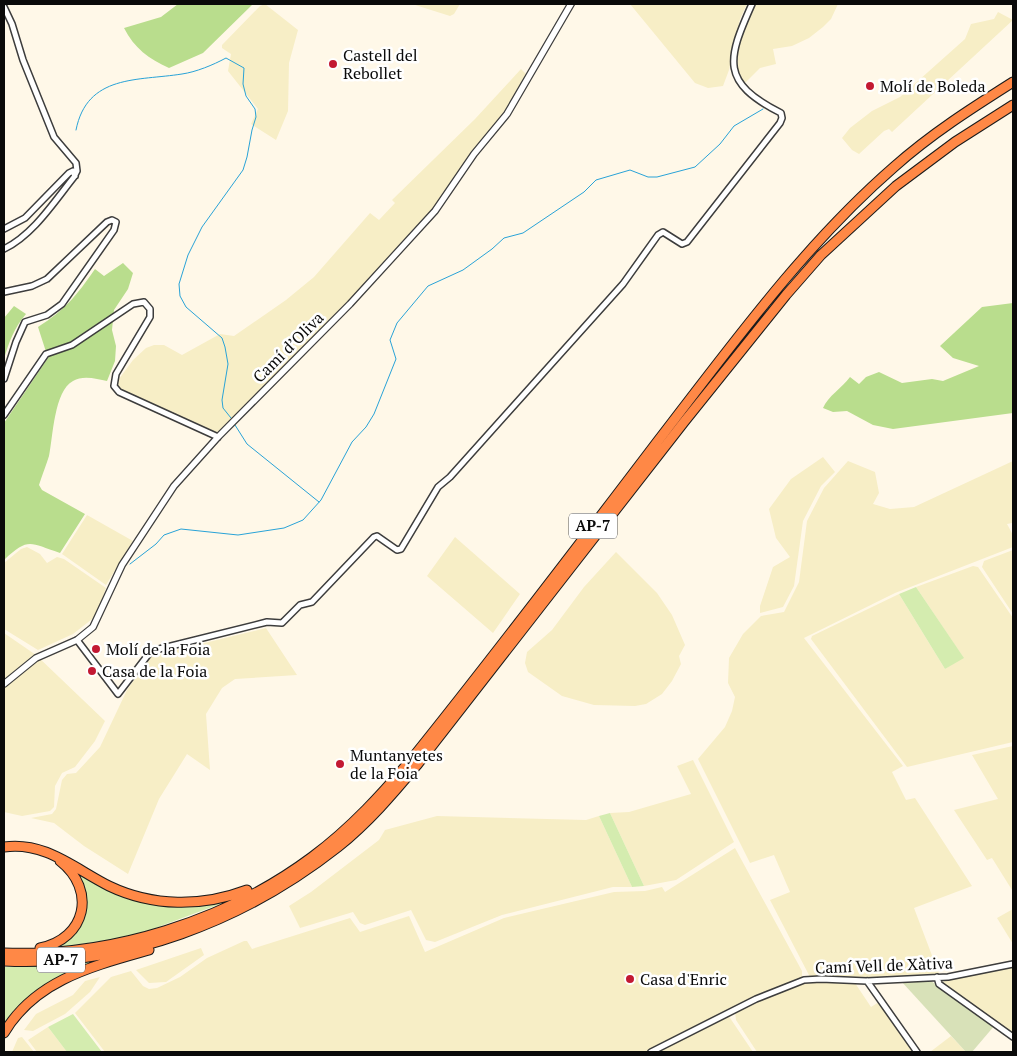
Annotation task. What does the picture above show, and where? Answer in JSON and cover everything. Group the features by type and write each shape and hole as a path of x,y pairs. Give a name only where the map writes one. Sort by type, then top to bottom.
{"highway":[{"name":"AP-7","path":"149,943 271,883 313,856 360,817 414,756 677,416 816,244 864,195 919,146 1013,82"},
{"name":"AP-7","path":"5,956 62,951 118,951 245,914 338,846 395,791 696,407 821,255 870,208 903,180 955,142 1013,105"},
{"path":"4,847 30,847 52,855 125,892 155,900 188,903 228,897 256,887 300,861 313,856"},
{"path":"5,956 52,946 67,937 77,924 83,901 81,889 72,872 52,855"},
{"path":"4,1033 27,1003 53,984 118,951 149,943"}],"street":[{"name":"Camí d’Oliva","path":"4,684 36,658 77,640 88,633 97,621 116,575 168,495 218,437 350,304 435,211 474,154 507,114 570,4"},
{"path":"77,640 118,694 151,651 267,622 282,623 300,604 312,602 374,537 377,536 397,550 401,549 438,487 450,477 623,284 658,235 663,232 682,244 687,242 780,123 781,113 746,92 735,75 736,43 752,4"},
{"path":"4,5 23,60 34,82 54,137 76,163 77,171 28,231 4,249"},
{"path":"4,229 25,218 69,173 73,171 74,177"},
{"path":"4,292 32,286 47,278 107,222 112,220 116,222 114,230 68,298 47,315 25,322 16,342 4,379"},
{"path":"4,415 46,354 72,345 133,304 144,302 150,309 150,317 116,374 114,386 119,392 218,437"},
{"name":"Camí Vell de Xàtiva","path":"651,1052 747,1003 797,983 821,979 867,981 948,977 1013,964"},
{"path":"938,977 939,984 1013,1037"},
{"path":"867,981 917,1052"}],"shaded area":[{"path":"265,4 298,30 289,63 288,111 276,140 251,124 258,109 228,71 231,54 222,48 222,45 260,6"},
{"path":"412,4 460,4 454,14 450,16"},
{"path":"630,4 747,4 740,19 729,70 723,86 708,88 695,83"},
{"path":"755,4 838,4 831,19 809,38 792,46 773,49 776,64 760,68 743,85 737,67 739,42"},
{"path":"998,12 1013,20 892,132 889,129 884,131 859,154 852,150 842,138 850,128 872,111 900,97 965,39 971,24 994,19"},
{"path":"521,69 526,74 504,112 470,154 436,206 344,305 218,433 121,389 118,385 119,379 133,360 146,348 154,345 164,345 182,355 220,334 234,336 286,300 314,277 370,213 379,220 395,203 392,200 475,119"},
{"path":"823,457 835,472 821,486 803,521 794,586 783,607 760,613 760,606 773,567 790,557 776,538 769,509 791,479"},
{"path":"848,461 875,472 879,493 873,504 890,509 914,507 1013,461 1013,525 1012,523 1007,524 1013,535 1013,547 895,593 804,638 903,766 892,772 906,800 915,798 972,886 914,908 939,974 873,978 810,977 770,900 790,892 774,855 750,863 698,759 725,727 732,711 735,697 728,683 729,658 743,634 761,616 784,612 799,582 807,521 824,488"},
{"path":"87,515 133,541 106,585 62,554"},
{"path":"455,537 520,594 493,633 427,576"},
{"path":"27,547 40,554 47,563 57,557 64,559 106,588 96,616 73,634 38,650 4,629 4,563 21,549"},
{"path":"1013,550 1013,614 982,567 984,561"},
{"path":"616,552 657,593 672,615 685,645 679,656 681,664 662,694 646,704 635,706 594,705 562,696 528,672 525,663 527,652 552,630 584,587"},
{"path":"973,566 978,567 1013,618 1013,742 907,767 811,639 812,636 899,594 945,669 963,657 916,587"},
{"path":"266,628 297,675 235,679 222,688 206,714 210,770 187,754 159,799 128,874 84,846 54,823 31,818 52,814 56,809 62,780 67,774 76,773 100,747 127,690 151,656"},
{"path":"4,633 36,655 105,721 95,741 75,767 62,773 55,786 54,807 50,811 22,816 4,812"},
{"path":"1013,746 1012,890 992,858 987,860 954,810 998,799 972,755"},
{"path":"693,760 734,842 676,880 644,886 610,813 629,812 691,794 677,766"},
{"path":"437,816 586,820 599,816 632,887 613,887 502,915 435,942 426,940 411,910 365,925 360,923 353,912 300,928 289,906 311,892 379,840 385,830"},
{"path":"735,848 802,971 802,978 749,999 647,1052 105,1052 75,1013 111,977 131,971 143,986 149,989 157,988 180,977 207,958 244,941 247,941 252,949 350,918 360,932 409,916 425,952 504,918 614,892 645,891 662,887 665,892"},
{"path":"1013,909 1013,944 997,918"},
{"path":"201,948 204,955 166,982 149,983 136,970"},
{"path":"1013,966 1013,1034 944,985 943,979"},
{"path":"100,977 90,992 65,1014 33,1031 24,1030 36,1014 73,995 85,981"},
{"path":"809,981 855,983 871,1007 879,1002 915,1052 757,1052 736,1020 735,1012 769,994"},
{"path":"728,1015 753,1052 654,1052"},
{"path":"48,1027 67,1052 37,1052 28,1040"},
{"path":"951,1036 966,1052 930,1052"},
{"path":"22,1037 34,1052 12,1052 18,1038"}],"green space":[{"path":"178,4 253,4 203,53 169,68 155,61 137,47 124,28 161,17"},
{"path":"123,263 133,273 128,289 114,310 112,330 116,346 115,361 107,381 90,378 77,379 67,386 62,394 55,415 49,456 39,485 42,490 85,514 60,553 30,544 19,548 4,560 4,423 48,358 38,327 70,301 95,269 104,276"},
{"path":"1013,303 1013,413 893,429 873,425 847,411 833,412 823,408 850,377 859,384 866,377 879,372 902,383 932,379 943,381 979,366 953,358 940,346 982,307"},
{"path":"14,306 26,314 12,335 4,359 4,318"},
{"path":"916,587 964,658 945,669 899,594"},
{"path":"610,813 644,886 632,887 599,816"},
{"path":"76,872 159,905 239,897 150,930 120,938 55,948 75,932 82,883"},
{"path":"100,961 79,968 4,1027 4,967"},
{"path":"928,979 995,1025 972,1052 966,1052 901,981"},
{"path":"73,1014 102,1052 67,1052 48,1027"}],"waterway":[{"path":"76,130 82,112 91,99 103,90 117,84 132,80 187,73 226,58 244,68 243,84 246,96 255,109 256,117 247,157 243,170 202,227 188,255 179,284 180,296 186,307 222,338 228,364 222,400 223,408 231,418"},
{"path":"130,564 156,544 164,535 181,529 238,535 284,528 303,520 321,500 352,442 366,427 374,414 396,359 390,340 397,323 428,286 463,270 504,238 523,233 584,192 596,180 630,170 648,177 657,177 695,167 720,144 734,126 763,109"},
{"path":"235,425 247,444 319,502"}],"place":[{"name":"Castell del Rebollet","path":"333,64"},
{"name":"Molí de Boleda","path":"870,86"},
{"name":"Molí de la Foia","path":"96,649"},
{"name":"Casa de la Foia","path":"92,671"},
{"name":"Muntanyetes de la Foia","path":"340,764"},
{"name":"Casa d'Enric","path":"630,979"}]}
